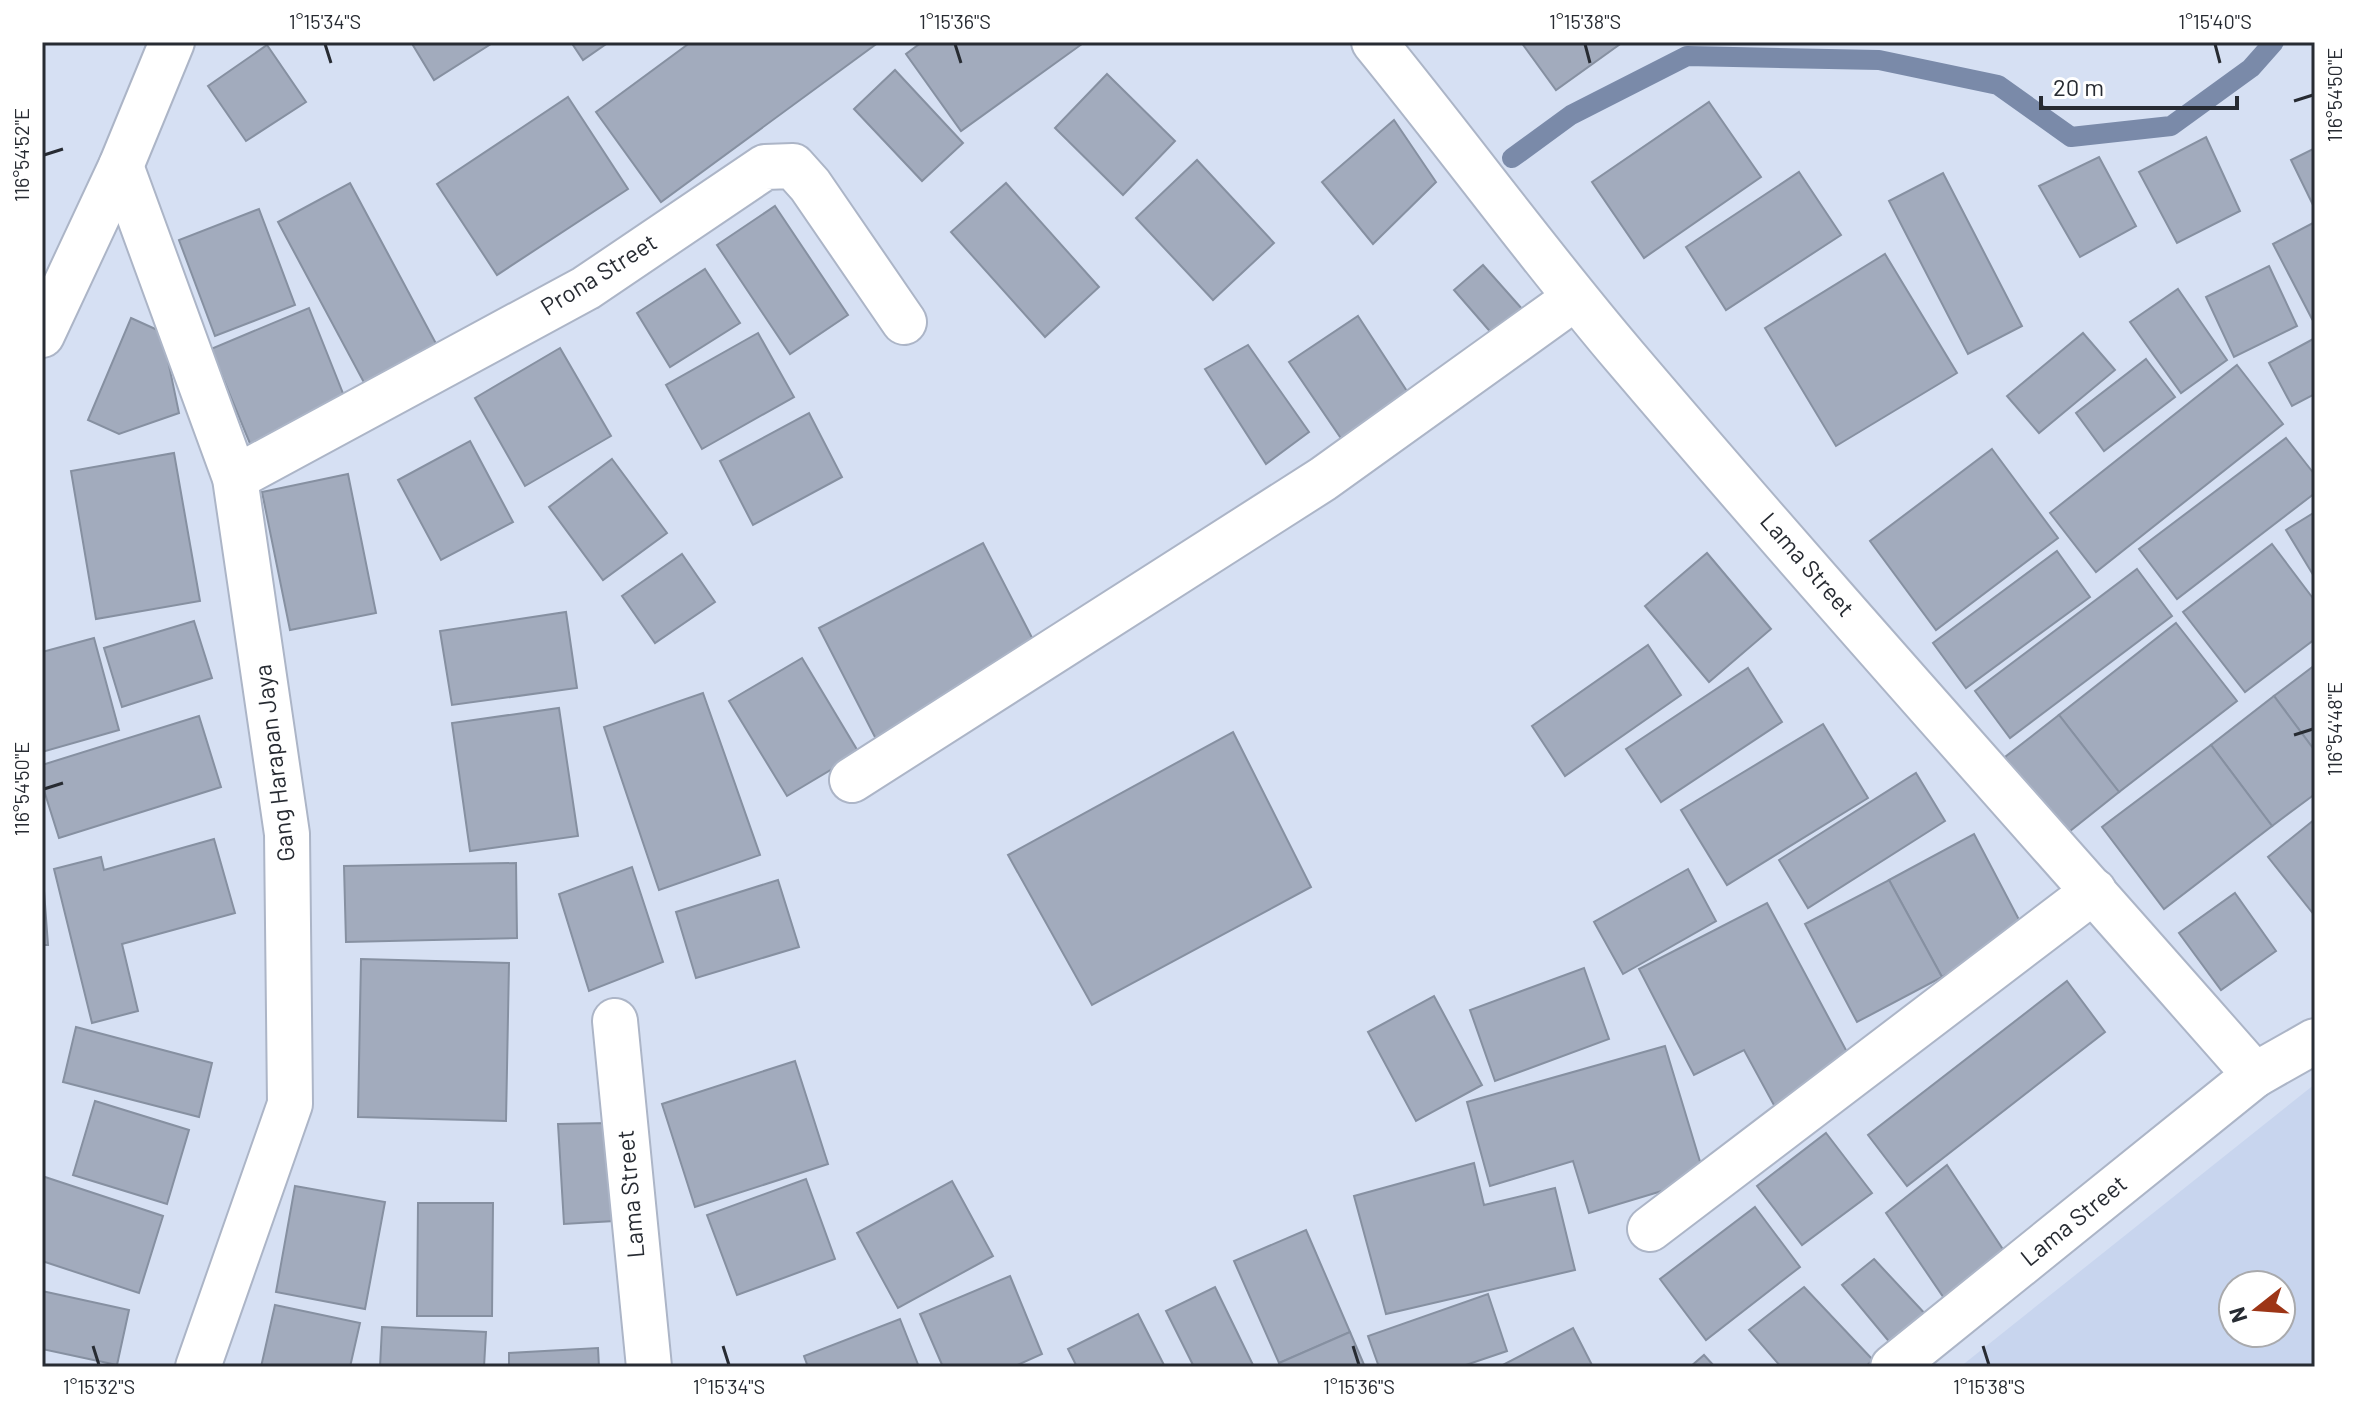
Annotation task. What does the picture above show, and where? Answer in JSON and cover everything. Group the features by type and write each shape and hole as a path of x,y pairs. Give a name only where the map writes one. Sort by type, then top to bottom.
{"main road":[{"path":"42,335 121,166 172,42"},
{"name":"Lama Street","path":"1374,42 1575,298 2255,1075"},
{"name":"Gang Harapan Jaya","path":"121,166 235,478 287,834 290,1104 198,1367"},
{"name":"Prona Street","path":"235,478 586,288 765,167 793,166 810,185 904,322"},
{"path":"852,780 1323,479 1575,298"},
{"path":"1650,1229 2094,891"},
{"name":"Lama Street","path":"615,1021 649,1367"},
{"name":"Lama Street","path":"1893,1367 2255,1075 2315,1041"}],"shaded area":[{"path":"2315,1084 2315,1367 1960,1367"}],"building":[{"path":"411,42 494,42 434,80"},
{"path":"571,42 609,42 583,60"},
{"path":"691,42 879,42 661,202 596,112"},
{"path":"922,42 1082,44 961,131 906,54"},
{"path":"1521,42 1623,42 1556,90"},
{"path":"267,45 306,102 246,141 208,86"},
{"path":"895,70 963,143 922,181 854,109"},
{"path":"1107,74 1175,141 1123,195 1055,128"},
{"path":"568,97 628,189 497,275 437,184"},
{"path":"1709,102 1761,177 1644,258 1592,182"},
{"path":"1394,120 1436,182 1373,244 1322,182"},
{"path":"2206,137 2240,211 2177,243 2139,172"},
{"path":"2315,148 2315,206 2314,207 2291,160"},
{"path":"2099,157 2136,226 2080,257 2039,186"},
{"path":"1197,160 1274,243 1213,300 1136,218"},
{"path":"1799,172 1841,235 1726,310 1686,247"},
{"path":"1943,173 2022,326 1968,354 1889,201"},
{"path":"350,183 440,351 368,390 278,222"},
{"path":"1006,183 1099,287 1045,337 951,232"},
{"path":"775,206 848,315 790,354 717,245"},
{"path":"259,209 295,305 215,336 179,240"},
{"path":"2315,222 2315,317 2312,319 2273,244"},
{"path":"1885,254 1957,373 1836,446 1765,328"},
{"path":"1483,265 1523,310 1494,336 1454,290"},
{"path":"2269,266 2297,326 2234,357 2206,297"},
{"path":"705,269 740,323 670,367 637,313"},
{"path":"2178,289 2227,360 2181,393 2130,322"},
{"path":"309,308 348,406 251,446 211,349"},
{"path":"1358,316 1416,405 1349,450 1289,362"},
{"path":"131,318 162,332 179,413 119,434 88,420"},
{"path":"758,333 794,397 702,449 666,385"},
{"path":"2083,333 2115,370 2039,433 2007,396"},
{"path":"2315,338 2315,394 2292,406 2269,363"},
{"path":"1248,345 1309,432 1266,464 1205,369"},
{"path":"560,348 611,436 525,486 475,398"},
{"path":"2146,359 2175,397 2104,451 2076,413"},
{"path":"2237,365 2283,424 2096,572 2050,513"},
{"path":"809,413 842,477 753,525 720,461"},
{"path":"2286,438 2315,475 2315,493 2177,599 2139,549"},
{"path":"470,441 513,522 441,560 398,480"},
{"path":"1992,449 2058,538 1936,630 1870,541"},
{"path":"174,453 200,601 96,619 71,471"},
{"path":"612,459 667,533 603,580 549,507"},
{"path":"348,474 376,613 290,630 262,492"},
{"path":"2315,512 2315,578 2286,530"},
{"path":"983,543 1042,657 878,743 819,628"},
{"path":"2272,544 2315,601 2315,639 2245,692 2183,612"},
{"path":"2057,551 2090,597 1966,688 1933,643"},
{"path":"1707,553 1771,629 1709,682 1645,606"},
{"path":"682,554 715,602 655,643 622,596"},
{"path":"2137,569 2172,616 2010,738 1975,691"},
{"path":"566,612 577,688 452,705 440,631"},
{"path":"194,621 212,678 122,707 104,648"},
{"path":"2176,623 2237,701 2119,792 2059,715"},
{"path":"94,638 119,730 42,752 42,652"},
{"path":"1648,645 1681,695 1565,776 1532,726"},
{"path":"802,658 859,753 787,796 729,701"},
{"path":"2315,665 2315,751 2274,696"},
{"path":"1748,668 1782,722 1661,802 1626,749"},
{"path":"703,693 760,855 659,890 604,727"},
{"path":"2274,696 2315,751 2315,794 2272,826 2211,745"},
{"path":"559,708 578,836 470,851 452,723"},
{"path":"2059,715 2119,792 2065,835 2005,757"},
{"path":"199,716 221,787 59,838 42,784 42,765"},
{"path":"1823,724 1868,798 1727,885 1681,810"},
{"path":"1233,732 1311,887 1092,1005 1008,855"},
{"path":"2211,745 2272,826 2164,909 2102,827"},
{"path":"1916,773 1945,821 1808,908 1779,860"},
{"path":"2315,819 2315,916 2268,857"},
{"path":"1974,834 2026,933 1942,977 1889,880"},
{"path":"214,839 235,913 122,944 138,1011 92,1023 54,869 101,857 104,870"},
{"path":"516,863 517,938 346,942 344,866"},
{"path":"42,864 48,945 42,945"},
{"path":"632,867 663,962 589,991 559,894"},
{"path":"1688,869 1716,921 1623,974 1594,922"},
{"path":"778,880 799,947 696,978 676,912"},
{"path":"1889,880 1942,977 1857,1022 1805,924"},
{"path":"2235,893 2276,951 2221,990 2179,933"},
{"path":"1767,903 1854,1065 1775,1107 1744,1050 1694,1075 1639,969"},
{"path":"361,959 509,963 506,1121 358,1117"},
{"path":"1584,968 1609,1039 1495,1081 1470,1010"},
{"path":"2067,981 2105,1032 1907,1186 1868,1135"},
{"path":"1434,996 1482,1085 1416,1121 1368,1032"},
{"path":"76,1027 212,1063 199,1117 63,1082"},
{"path":"1665,1046 1705,1178 1589,1213 1573,1161 1490,1186 1467,1102"},
{"path":"795,1061 828,1164 695,1207 662,1104"},
{"path":"95,1101 189,1130 167,1204 73,1175"},
{"path":"607,1123 614,1221 564,1224 558,1124"},
{"path":"1826,1133 1872,1193 1802,1245 1757,1186"},
{"path":"1474,1163 1484,1205 1555,1188 1575,1270 1386,1314 1354,1196"},
{"path":"1947,1165 2008,1257 1946,1301 1886,1213"},
{"path":"42,1176 163,1216 139,1293 42,1261"},
{"path":"806,1179 835,1259 737,1295 707,1215"},
{"path":"952,1181 993,1256 898,1308 857,1233"},
{"path":"295,1186 385,1202 365,1309 276,1292"},
{"path":"418,1203 493,1203 492,1316 417,1316"},
{"path":"1755,1207 1800,1267 1706,1340 1660,1279"},
{"path":"1306,1230 1350,1332 1279,1363 1234,1261"},
{"path":"1874,1259 1928,1317 1892,1345 1842,1285"},
{"path":"1010,1276 1042,1354 1013,1367 943,1367 920,1314"},
{"path":"1215,1287 1254,1367 1194,1367 1166,1311"},
{"path":"1804,1287 1873,1360 1865,1367 1781,1367 1749,1330"},
{"path":"42,1291 129,1310 117,1365 42,1349"},
{"path":"1488,1294 1507,1351 1460,1367 1379,1367 1368,1336"},
{"path":"275,1305 360,1323 350,1367 261,1367"},
{"path":"1138,1314 1165,1367 1077,1367 1068,1349"},
{"path":"900,1319 919,1367 808,1367 804,1356"},
{"path":"382,1327 486,1332 484,1367 380,1367"},
{"path":"1573,1328 1593,1367 1499,1367"},
{"path":"1350,1332 1365,1367 1280,1367 1279,1363"},
{"path":"598,1348 599,1367 509,1367 509,1353"},
{"path":"1704,1355 1715,1367 1690,1367"}],"waterway":[{"path":"1512,158 1571,115 1687,56 1879,60 1998,85 2071,137 2171,126 2251,68 2274,42"}]}
